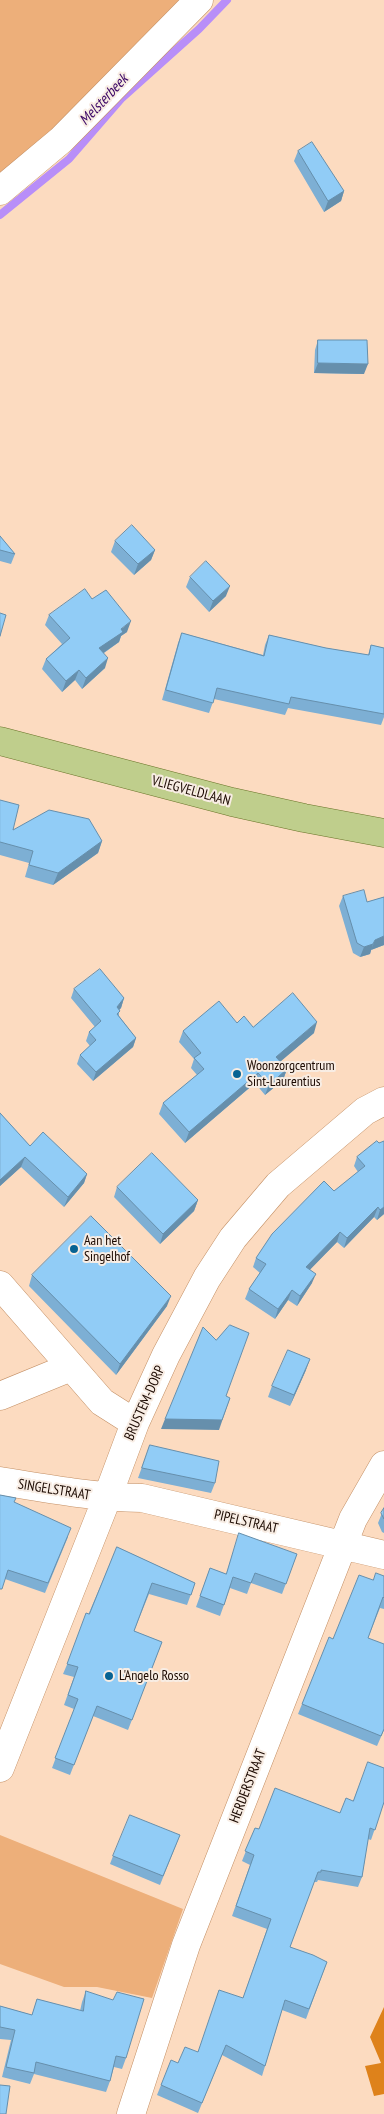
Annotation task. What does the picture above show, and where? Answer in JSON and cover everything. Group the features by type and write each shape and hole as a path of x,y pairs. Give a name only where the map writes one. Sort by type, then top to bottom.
{"main road":[{"name":"VLIEGVELDLAAN","path":"0,741 232,802 384,833"}],"street":[{"path":"0,191 61,140 199,0"},
{"name":"BRUSTEM-DORP","path":"0,1768 108,1498 134,1423 166,1355 202,1286 233,1238 278,1184 365,1112 384,1100"},
{"path":"0,1285 102,1402 134,1423"},
{"path":"0,1396 71,1367"},
{"name":"HERDERSTRAAT","path":"131,2114 186,1945 353,1518 384,1465"},
{"name":"SINGELSTRAAT","path":"0,1481 108,1498"},
{"name":"PIPELSTRAAT","path":"108,1498 142,1498 384,1554"}],"shaded area":[{"path":"0,0 186,0 0,185"},
{"path":"0,1835 183,1909 152,1998 97,1987 64,1987 0,1964"},
{"path":"384,2007 384,2094 374,2096 365,2066 381,2063 370,2037"}],"building":[{"path":"312,142 344,191 328,201 298,151"},
{"path":"318,340 367,340 368,364 318,363"},
{"path":"132,525 155,550 138,564 115,541"},
{"path":"0,536 15,554 0,550"},
{"path":"206,561 230,586 213,601 190,577"},
{"path":"85,589 92,599 106,590 131,621 121,629 123,632 99,648 108,658 86,678 79,670 66,681 46,659 70,638 49,615"},
{"path":"0,613 6,615 0,636"},
{"path":"182,633 264,656 269,635 326,648 369,655 371,645 384,648 384,714 291,697 289,704 217,688 213,703 166,690"},
{"path":"0,800 19,805 13,830 49,810 89,819 102,841 58,873 29,865 33,851 0,842"},
{"path":"364,890 367,902 384,897 384,936 375,940 373,944 364,947 357,943 343,896"},
{"path":"100,969 124,998 117,1007 120,1011 117,1014 136,1038 96,1072 80,1055 96,1040 89,1032 101,1021 74,989"},
{"name":"Woonzorgcentrum Sint-Laurentius","path":"293,993 317,1022 276,1057 287,1069 269,1085 258,1073 189,1132 163,1103 204,1069 194,1058 201,1053 183,1031 219,1001 237,1023 244,1016 253,1027"},
{"path":"0,1113 30,1146 43,1132 87,1174 68,1197 25,1157 0,1180"},
{"path":"377,1141 379,1143 384,1141 384,1207 380,1210 378,1207 347,1238 340,1232 306,1267 316,1274 300,1296 292,1290 278,1309 249,1289 266,1264 256,1258 272,1234 324,1181 334,1191 365,1166 357,1157"},
{"path":"152,1153 198,1200 163,1234 117,1187"},
{"path":"91,1216 171,1296 120,1364 32,1275"},
{"path":"230,1325 249,1333 226,1396 230,1398 222,1420 165,1419 203,1327 216,1340"},
{"path":"288,1350 310,1359 294,1395 272,1386"},
{"path":"150,1445 219,1461 215,1483 142,1468"},
{"path":"0,1495 16,1498 14,1502 71,1528 48,1583 8,1570 2,1589 0,1589"},
{"path":"384,1508 384,1519 381,1513"},
{"path":"239,1533 297,1554 286,1584 255,1573 251,1583 233,1577 224,1605 200,1596 210,1568 226,1574"},
{"path":"117,1547 195,1583 191,1595 152,1583 134,1631 162,1642 132,1720 97,1706 74,1765 55,1758 78,1699 68,1695 78,1667 67,1664 86,1613 89,1614"},
{"path":"376,1573 384,1576 384,1598 368,1638 384,1644 384,1729 381,1736 302,1704 329,1637 333,1639 359,1575 373,1580"},
{"path":"368,1762 384,1768 384,1802 375,1830 370,1828 362,1877 321,1870 321,1872 318,1872 290,1947 327,1962 309,2009 285,2000 265,2066 226,2045 202,2103 161,2085 171,2060 178,2063 185,2047 198,2052 219,1990 243,1998 271,1919 236,1906 254,1855 245,1851 255,1828 259,1829 275,1788 340,1813 346,1798 353,1801"},
{"path":"130,1815 180,1835 163,1876 113,1856"},
{"path":"86,1991 113,2000 117,1992 144,1999 126,2058 116,2056 110,2081 36,2062 34,2073 6,2067 15,2030 0,2027 0,2006 32,2015 37,1999 83,2011"},
{"path":"0,2085 10,2086 6,2114 0,2114"}],"waterway":[{"name":"Melsterbeek","path":"0,215 69,159 122,98 199,29 227,0"}],"place":[{"name":"Woonzorgcentrum Sint-Laurentius","path":"237,1074"},
{"name":"Aan het Singelhof","path":"74,1249"},
{"name":"L'Angelo Rosso","path":"109,1676"}]}
